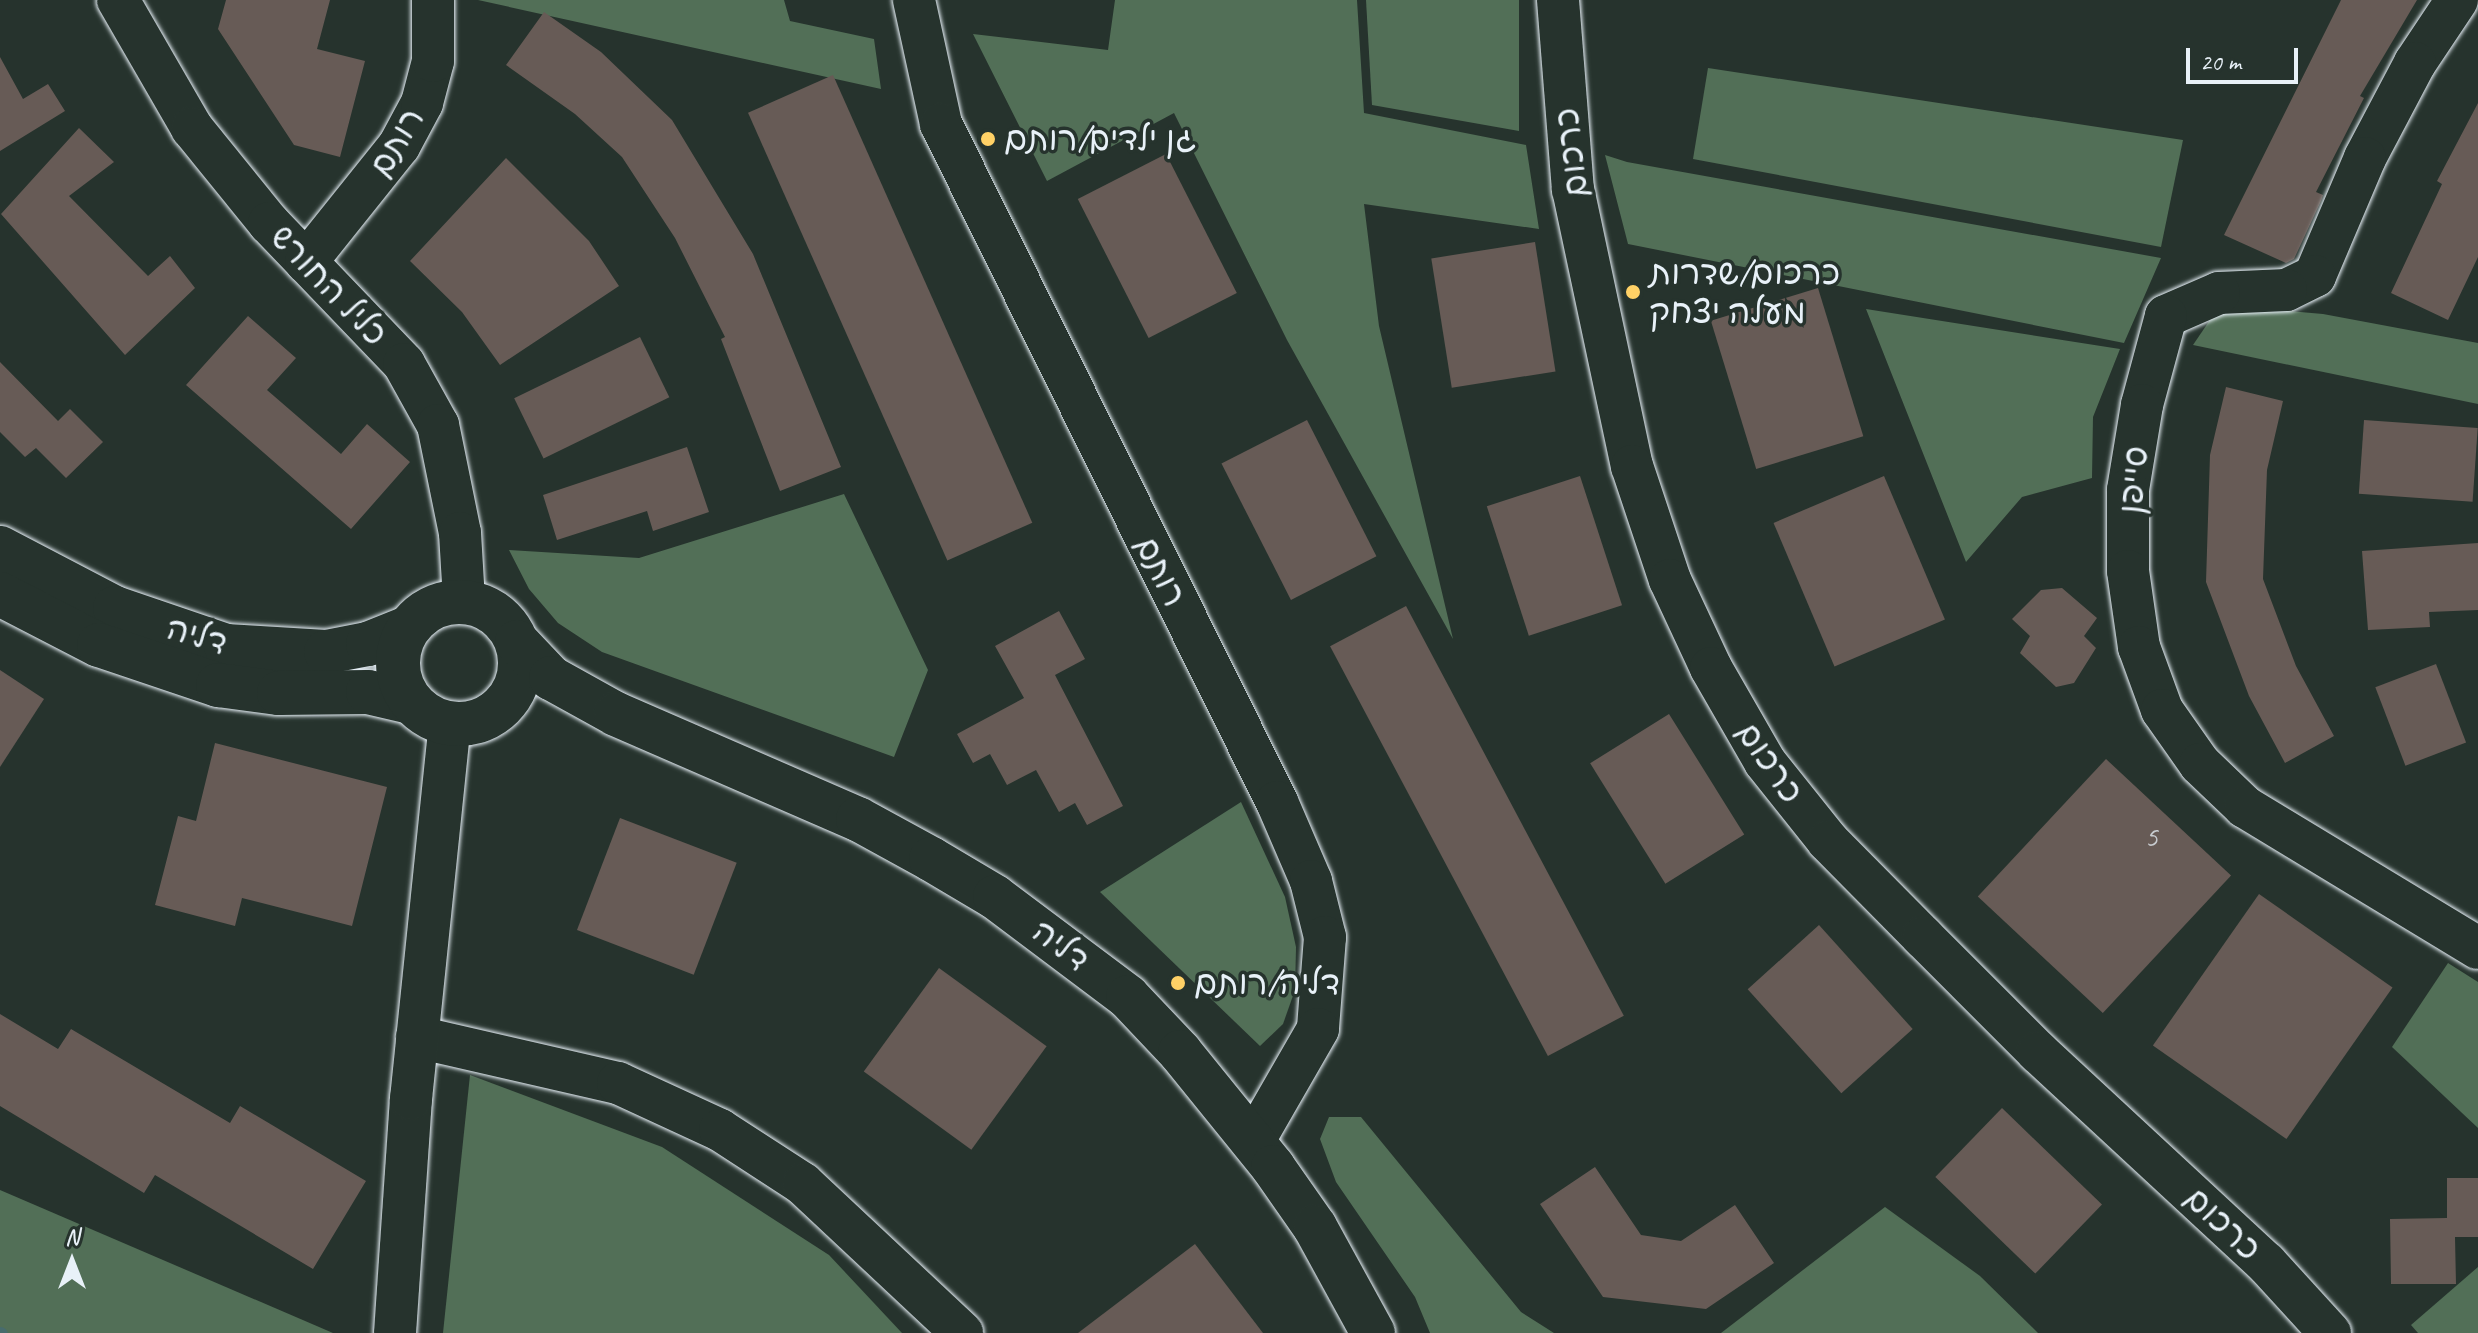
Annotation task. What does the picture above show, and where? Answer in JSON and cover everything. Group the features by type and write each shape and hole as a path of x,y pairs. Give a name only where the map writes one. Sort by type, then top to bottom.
{"street":[{"name":"כליל החורש","path":"118,0 135,39 192,128 306,262 404,364 438,425 460,533 464,601"},
{"name":"רותם","path":"306,262 399,146 422,103 433,61 433,0"},
{"name":"רותם","path":"914,0 941,124 1277,802 1311,881 1325,937 1318,1029 1253,1142"},
{"name":"כרכום","path":"1558,0 1573,189 1632,466 1670,580 1711,668 1757,748 1828,841 2038,1052 2266,1263 2330,1333"},
{"name":"סייפן","path":"2457,0 2415,63 2365,158 2315,276 2286,290 2219,293 2166,316 2142,405 2128,490 2128,571 2139,647 2162,710 2200,764 2245,807 2478,948"},
{"name":"דליה","path":"0,548 115,608 226,646 326,652 368,644 408,628"},
{"name":"דליה","path":"0,594 99,645 218,685 279,693 368,692 411,702"},
{"path":"464,601 490,609 517,642 521,663 508,701 472,724 450,724 427,716 411,702 397,662 408,628 442,603 464,601"},
{"name":"דליה","path":"517,642 551,678 616,714 858,819 995,897 1128,997 1253,1142 1315,1227 1373,1333"},
{"name":"דליה","path":"508,701 557,699 616,714"},
{"path":"395,1333 417,1037 450,724"},
{"path":"417,1037 618,1083 720,1130 803,1184 962,1333"}],"green space":[{"path":"478,0 784,0 790,21 874,39 881,89"},
{"path":"1115,0 1357,0 1364,113 1526,145 1539,229 1364,204 1379,326 1453,639 1287,340 1174,113 1047,181 973,34 1108,50"},
{"path":"1366,0 1519,0 1519,131 1372,105"},
{"path":"1708,68 2183,140 2161,247 1693,159"},
{"path":"1605,155 1627,162 2161,258 2124,343 1628,244"},
{"path":"2256,308 2323,314 2478,343 2478,404 2193,345 2216,311"},
{"path":"1866,309 2120,349 2093,417 2092,478 2022,497 1966,562"},
{"path":"844,494 928,670 894,757 602,652 558,623 529,589 509,550 639,558"},
{"path":"1241,802 1285,897 1296,947 1295,990 1283,1024 1260,1046 1100,892"},
{"path":"2448,963 2478,982 2478,1128 2392,1047"},
{"path":"470,1075 662,1147 829,1255 902,1333 443,1333"},
{"path":"1329,1117 1361,1117 1521,1312 1554,1333 1430,1333 1415,1297 1336,1182 1320,1139"},
{"path":"0,1190 333,1333 0,1333"},
{"path":"1885,1207 1980,1276 2038,1333 1721,1333"},
{"path":"2478,1267 2478,1333 2418,1333 2411,1325"}],"building":[{"path":"226,0 330,0 317,49 365,61 340,157 294,145 218,29"},
{"path":"2341,0 2417,0 2360,96 2364,98 2316,192 2323,195 2321,201 2294,259 2286,263 2224,235"},
{"path":"544,12 601,52 672,120 753,254 841,467 780,491 721,339 725,337 675,238 622,157 575,114 506,65"},
{"path":"0,57 23,99 48,84 65,111 0,151"},
{"path":"833,75 1032,523 947,560 748,113"},
{"path":"2478,103 2478,257 2448,320 2391,293 2442,184 2437,181"},
{"path":"79,128 114,162 69,196 148,276 170,256 195,288 125,355 1,214"},
{"path":"1166,154 1237,293 1149,338 1078,199"},
{"path":"506,158 589,241 619,286 500,365 462,312 410,261"},
{"path":"1535,242 1555,371 1452,388 1431,258"},
{"path":"1818,288 1863,436 1756,469 1711,321"},
{"path":"248,316 296,358 267,390 341,454 367,424 410,462 351,529 186,385"},
{"path":"640,337 669,397 544,459 514,398"},
{"path":"0,362 58,421 70,409 103,442 66,478 36,448 25,457 0,432"},
{"path":"2226,387 2283,401 2267,470 2263,579 2296,666 2334,736 2285,763 2249,696 2206,582 2210,455"},
{"path":"1307,420 1376,556 1291,600 1221,464"},
{"path":"2364,420 2478,428 2473,502 2359,494"},
{"path":"687,447 709,512 653,531 647,511 557,540 543,495"},
{"path":"1580,476 1622,605 1529,636 1487,506"},
{"path":"1884,476 1945,620 1834,666 1774,523"},
{"path":"2478,543 2478,610 2429,612 2430,627 2368,630 2362,551"},
{"path":"2062,588 2097,618 2084,636 2096,648 2074,683 2056,687 2020,653 2030,636 2012,619 2041,590"},
{"path":"1406,606 1624,1016 1548,1056 1330,646"},
{"path":"1059,611 1085,659 1055,675 1123,806 1087,825 1075,803 1059,812 1036,770 1007,785 990,754 973,763 957,734 1024,698 995,646"},
{"path":"2436,664 2466,742 2405,766 2375,687"},
{"path":"0,670 44,699 0,767"},
{"path":"1669,714 1744,834 1665,884 1590,763"},
{"path":"215,743 387,787 352,926 242,898 235,926 155,905 178,816 196,821"},
{"path":"2106,759 2231,876 2103,1013 1978,896"},
{"path":"620,818 737,863 694,975 577,930"},
{"path":"2259,894 2393,987 2286,1139 2153,1046"},
{"path":"1819,925 1913,1029 1841,1093 1748,989"},
{"path":"939,968 1047,1046 971,1150 864,1072"},
{"path":"0,1014 58,1049 71,1029 230,1123 240,1106 366,1181 313,1269 155,1175 144,1193 0,1106"},
{"path":"2002,1108 2102,1205 2035,1274 1935,1177"},
{"path":"1595,1167 1641,1235 1681,1241 1735,1205 1774,1263 1706,1309 1603,1297 1540,1204"},
{"path":"2447,1178 2478,1178 2478,1237 2455,1237 2456,1284 2391,1284 2390,1219 2447,1218"},
{"path":"1195,1244 1263,1333 1078,1333"}],"place":[{"name":"גן ילדים/רותם","path":"988,139"},
{"name":"כרכום/שדרות מעלה יצחק","path":"1633,292"},
{"name":"דליה/רותם","path":"1178,983"}]}
